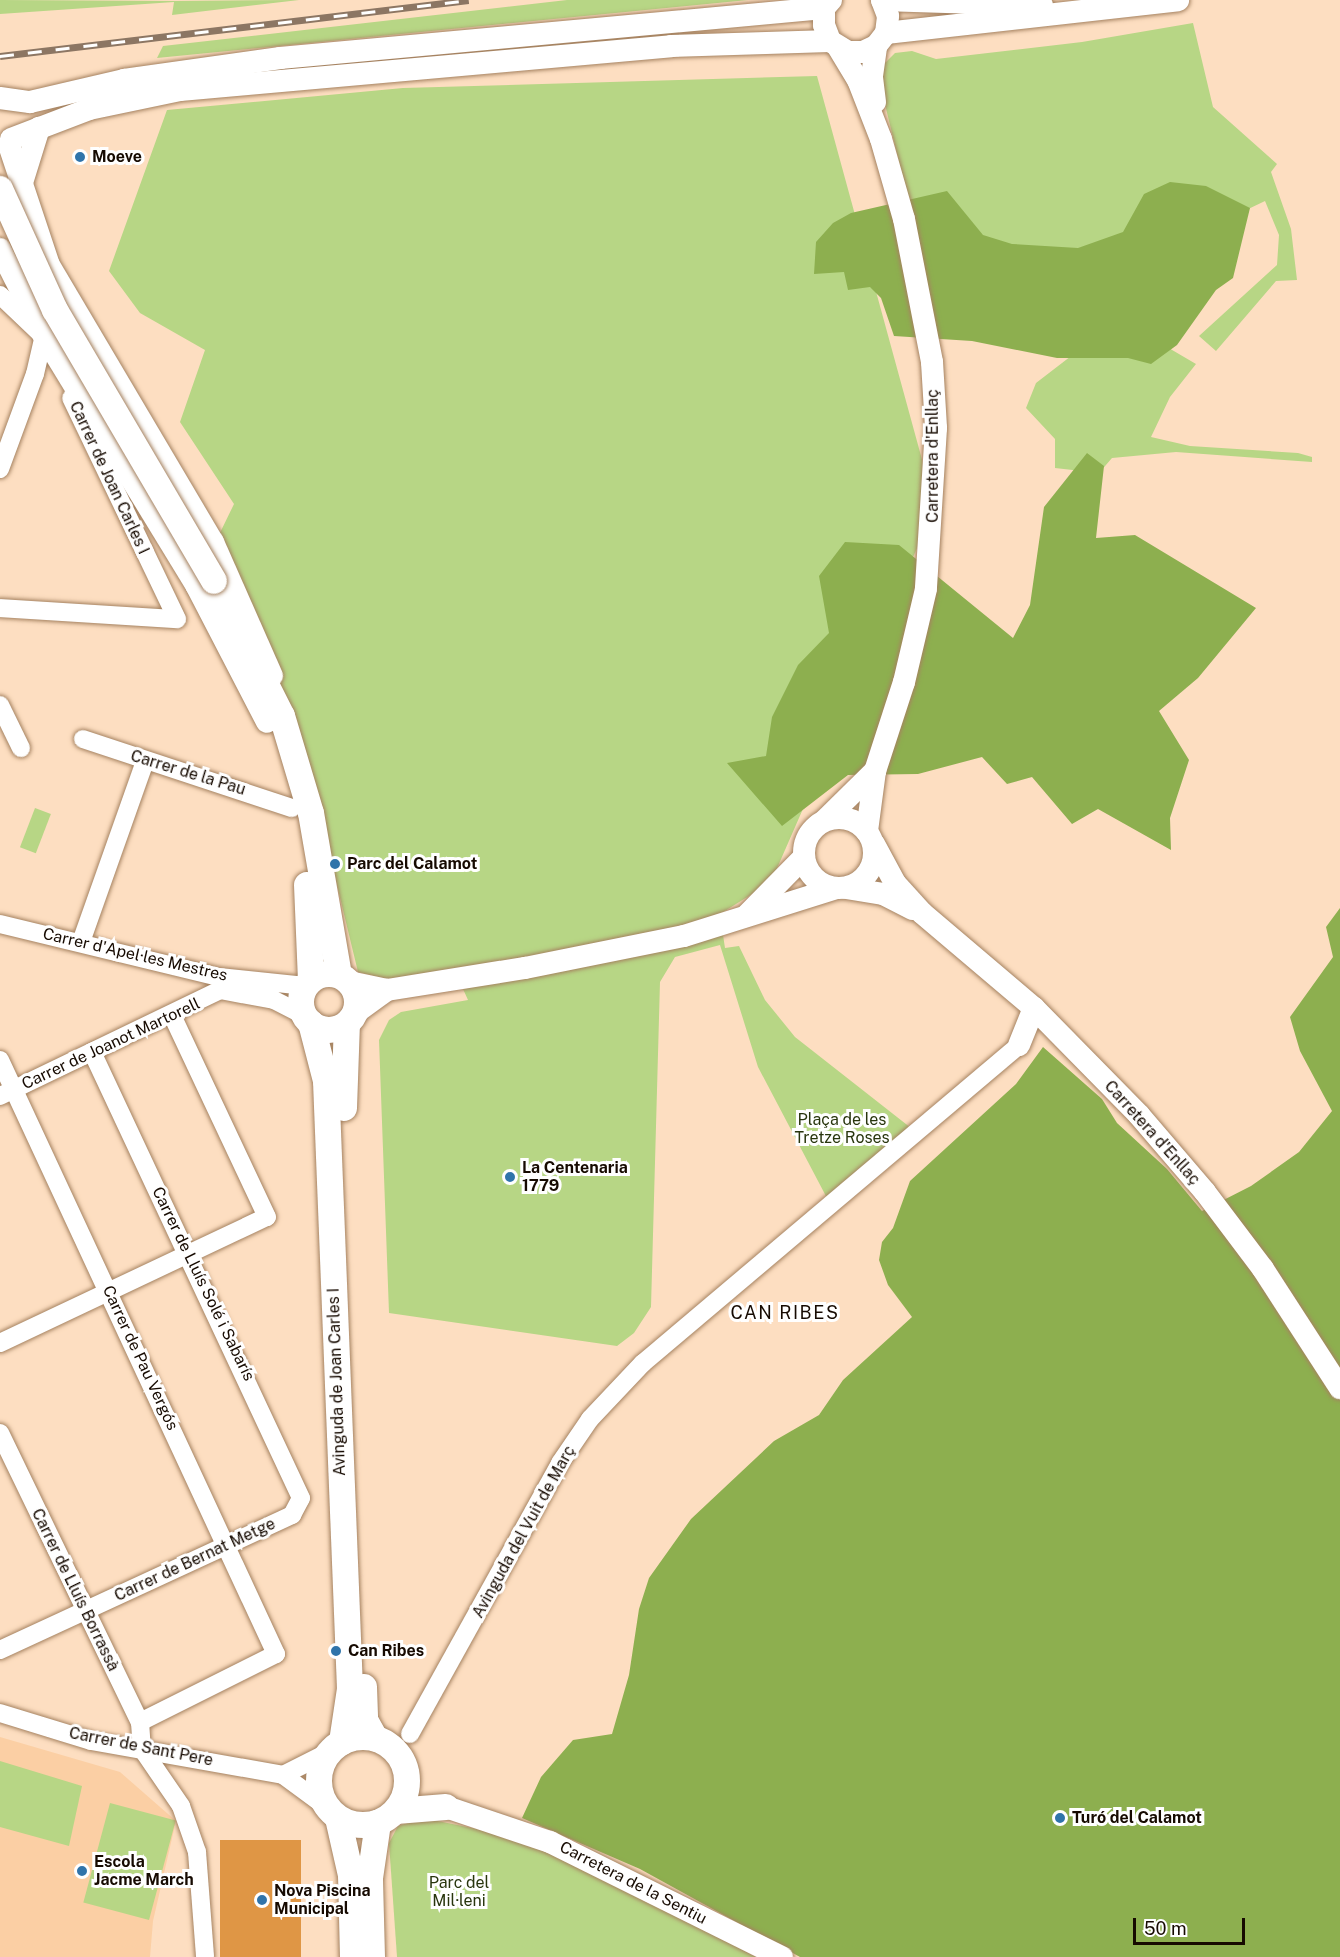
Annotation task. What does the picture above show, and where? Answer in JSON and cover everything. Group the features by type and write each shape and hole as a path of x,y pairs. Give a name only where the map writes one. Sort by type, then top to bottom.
{"main road":[{"path":"10,189 55,310 214,581 274,719 310,813 344,979 357,997 351,1019 329,1030 308,1020 301,1003 309,983 311,913 274,719"},
{"path":"309,983 344,979"},
{"name":"Avinguda de Joan Carles I","path":"351,1019 343,1080 365,1720 380,1740"},
{"name":"Avinguda de Joan Carles I","path":"308,1020 326,1081 349,1671 336,1747"},
{"path":"353,1957 351,1875 333,1813 319,1782 336,1747 410,1734 405,1768 405,1795 387,1817 370,1878 372,1957"},
{"path":"380,1740 446,1808"},
{"path":"333,1813 359,1825 387,1817 446,1808"}],"street":[{"path":"881,139 872,76 888,16 882,0 1097,6"},
{"path":"7,146 39,128 89,109 220,85 671,46 834,44 863,52 881,39 1097,6 1178,0"},
{"path":"0,100 30,102 124,80 280,58 828,4 824,25 858,80 881,139"},
{"path":"0,100 12,119 7,146 10,189 49,265 213,542 268,663 274,719"},
{"path":"10,189 39,128"},
{"name":"Carretera d'Enllaç","path":"881,139 921,295 936,429 926,589 904,682 875,771 871,837 895,883 922,913 1034,1008 1205,1192 1263,1269 1340,1388"},
{"path":"0,249 6,290 44,336 196,585 274,719"},
{"path":"6,290 45,272 49,265"},
{"path":"0,469 35,374 44,336"},
{"name":"Carrer de Joan Carles I","path":"0,608 177,619 44,336"},
{"path":"0,705 21,748"},
{"name":"Carrer de la Pau","path":"83,739 292,808"},
{"path":"81,942 145,761"},
{"name":"Carretera d'Enllaç","path":"826,819 875,771"},
{"path":"344,979 387,990 652,943 841,888 866,876 873,865 871,837 849,818 826,819 808,835 804,857 746,915"},
{"path":"804,857 815,879 841,888"},
{"name":"Carretera d'Enllaç","path":"841,888 883,894 922,913"},
{"name":"Carrer d'Apel·les Mestres","path":"0,924 81,942 219,983 309,983"},
{"name":"Carrer de Joanot Martorell","path":"6,1093 172,1015 219,983 274,1000 308,1020"},
{"path":"351,1019 387,990"},
{"path":"1019,1045 1034,1008"},
{"path":"0,1343 267,1217 172,1015"},
{"path":"1019,1045 1055,1029"},
{"name":"Avinguda del Vuit de Març","path":"410,1734 560,1463 590,1419 643,1363 918,1135 1019,1045"},
{"name":"Carrer de Lluís Solé i Sabarís","path":"93,1054 299,1485 301,1498 292,1515"},
{"name":"Carrer de Pau Vergós","path":"0,1060 6,1093 110,1292 275,1657 140,1722"},
{"name":"Carrer de Lluís Borrassà","path":"0,1433 84,1611 140,1722 142,1749"},
{"name":"Carrer de Bernat Metge","path":"0,1650 292,1515"},
{"name":"Carrer de Sant Pere","path":"0,1713 91,1740 283,1775 333,1813"},
{"path":"283,1775 336,1747"},
{"path":"142,1749 181,1806 197,1852 205,1957"},
{"name":"Carretera de la Sentiu","path":"446,1808 550,1842 782,1957"}],"shaded area":[{"name":"Escola Jacme March","path":"0,1737 120,1772 176,1821 153,1921 150,1957 0,1957"}],"green space":[{"path":"0,0 299,0 172,15 174,2 0,14"},
{"path":"567,0 748,0 157,58 163,46"},
{"path":"1193,23 1213,107 1277,164 1271,172 1291,229 1297,280 1276,281 1216,351 1199,336 1277,265 1279,235 1265,201 1242,212 1066,251 1015,249 910,207 880,84 883,65 895,53 912,51 936,59 1082,42"},
{"path":"817,76 935,507 771,882 720,914 609,946 394,981 358,972 299,728 217,539 234,504 180,422 205,350 140,313 109,271 167,110 403,88"},
{"path":"1170,182 1206,186 1250,208 1233,278 1216,290 1177,345 1151,364 1128,358 1057,358 972,341 894,336 881,298 870,287 848,290 844,272 814,274 816,242 833,223 851,213 947,191 983,235 1012,244 1078,248 1123,232 1144,194"},
{"path":"1167,347 1196,364 1170,397 1151,437 1190,446 1298,453 1312,457 1312,462 1176,452 1112,458 1099,473 1055,468 1055,439 1026,408 1036,383 1075,353"},
{"path":"1087,453 1104,466 1096,538 1135,535 1256,608 1198,678 1159,711 1189,760 1170,818 1171,850 1098,809 1072,824 1032,777 1007,784 982,757 918,774 848,775 782,826 727,763 766,756 772,717 798,665 829,633 819,576 845,542 899,545 1013,638 1030,605 1044,507"},
{"path":"35,808 51,814 36,853 20,847"},
{"path":"1340,908 1340,1957 800,1957 640,1869 522,1818 541,1777 573,1740 612,1734 629,1675 639,1609 649,1578 691,1519 774,1441 819,1415 843,1380 912,1317 888,1285 879,1260 882,1242 893,1228 910,1181 1016,1084 1043,1047 1102,1099 1117,1123 1167,1169 1202,1211 1251,1186 1299,1152 1332,1111 1300,1051 1290,1017 1333,957 1326,927"},
{"name":"La Centenaria 1779","path":"723,935 725,948 739,946 765,1000 795,1037 911,1128 828,1200 758,1067 720,945 675,957 660,982 651,1307 634,1333 617,1346 389,1313 379,1040 389,1020 401,1012 468,1000 463,989"},
{"path":"0,1761 82,1786 69,1846 0,1827"},
{"path":"110,1803 176,1821 149,1920 83,1902"},
{"name":"Parc del Mil·leni","path":"423,1818 477,1829 570,1858 756,1957 397,1957 389,1843 398,1826"}],"building":[{"name":"Nova Piscina Municipal","path":"220,1840 301,1840 301,1957 220,1957"}],"railway":[{"path":"0,56 469,0"}],"place":[{"name":"Moeve","path":"80,157"},
{"name":"Parc del Calamot","path":"335,864"},
{"name":"La Centenaria 1779","path":"510,1177"},
{"name":"Can Ribes","path":"336,1651"},
{"name":"Turó del Calamot","path":"1060,1818"},
{"name":"Escola Jacme March","path":"82,1871"},
{"name":"Nova Piscina Municipal","path":"262,1900"}],"district":[{"name":"CAN RIBES","path":"785,1313"}],"park label":[{"name":"Plaça de les Tretze Roses","path":"842,1129"}]}
